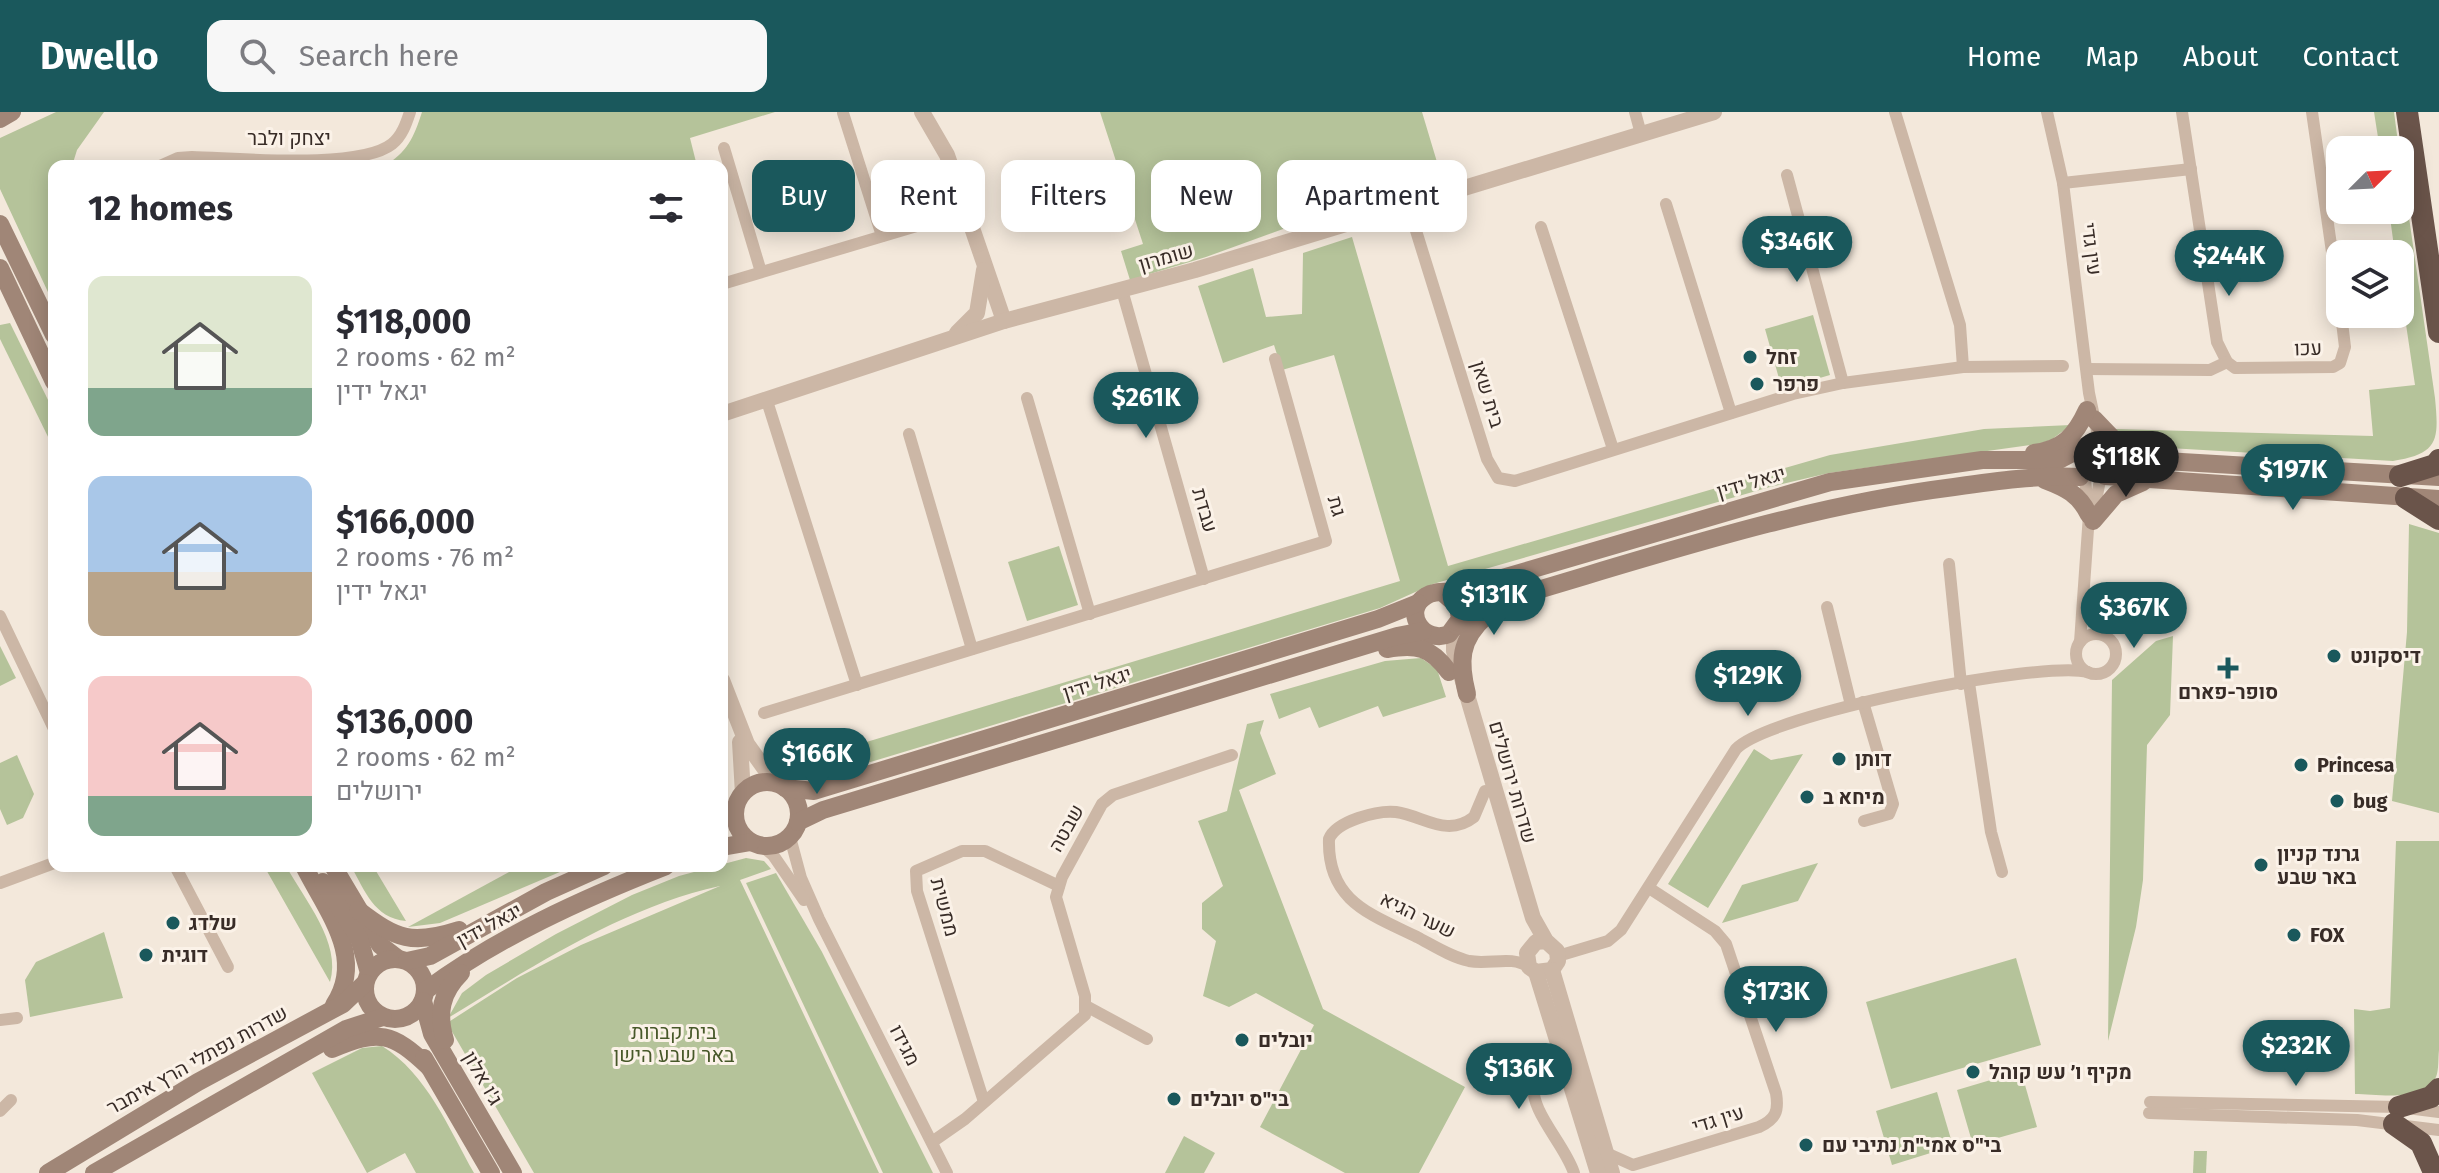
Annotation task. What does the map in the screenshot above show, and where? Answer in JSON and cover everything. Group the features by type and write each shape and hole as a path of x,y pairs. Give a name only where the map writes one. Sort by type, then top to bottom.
{"highway":[{"path":"2407,112 2439,332"},
{"path":"2400,476 2435,465 2439,460"},
{"path":"2406,498 2439,519"},
{"path":"2433,1172 2421,1143 2396,1115 2431,1097 2439,1089"},
{"path":"2433,1172 2439,1141"}],"main road":[{"path":"2,115 12,112"},
{"path":"0,224 48,323"},
{"path":"0,268 48,369"},
{"path":"1982,460 2050,451 2070,440 2090,408 2118,444 2149,460"},
{"path":"2092,448 2111,466 2093,478 2073,465 2092,448"},
{"name":"יגאל ידין","path":"1443,593 1830,482 1982,460 2051,461 2092,448 2149,460 2439,477"},
{"path":"2039,477 2073,492 2082,500 2090,524"},
{"path":"1456,628 1458,606 1443,593 1429,594 1418,603 1415,618 1427,634 1444,637 1490,604 1836,505 2039,477 2150,480 2439,499"},
{"path":"2090,524 2116,494 2150,480"},
{"path":"1467,694 1461,659 1469,634 1488,614 1534,592"},
{"name":"יגאל ידין","path":"780,786 814,791 1364,624 1418,603"},
{"name":"יגאל ידין","path":"794,830 823,810 1328,657 1427,634"},
{"path":"1328,657 1420,646 1435,654 1449,672"},
{"path":"728,846 777,845 794,830 797,803 780,786 757,784 734,803 736,821 757,844"},
{"path":"307,872 348,958 346,985 330,1011"},
{"path":"317,872 359,938 367,978 368,1003 388,1018"},
{"path":"94,1173 237,1089 360,1022 410,1015 424,996 421,973 380,945 336,872"},
{"name":"יגאל ידין","path":"402,959 430,956 496,918 592,872"},
{"name":"יגאל ידין","path":"424,996 492,947 570,907 652,872"},
{"path":"358,910 392,934 415,940 430,940 496,918"},
{"path":"455,1073 439,1021 443,997 461,973 492,947"},
{"path":"367,978 381,961 402,959"},
{"name":"שדרות נפתלי הרץ אימבר","path":"48,1173 198,1082 330,1011 353,996 367,978"},
{"name":"ג'ו אלון","path":"424,996 432,1034 513,1173"},
{"name":"ג'ו אלון","path":"388,1018 414,1042 491,1173"},
{"path":"237,1089 356,1039 374,1035 395,1039 429,1067"}],"street":[{"path":"922,112 949,160"},
{"path":"1635,112 1641,134"},
{"name":"שומרון","path":"1467,187 1714,112"},
{"path":"1895,112 1960,325 1963,367"},
{"name":"עין גדי","path":"2047,112 2063,183 2087,369 2092,448"},
{"path":"2182,112 2217,342 2227,362"},
{"name":"עכו","path":"2312,112 2330,240"},
{"path":"843,113 882,236"},
{"name":"יצחק ולבר","path":"174,160 192,157 357,158 394,143 407,116"},
{"path":"724,148 728,160"},
{"path":"728,161 761,272"},
{"path":"2063,183 2191,169"},
{"path":"1787,175 1843,383"},
{"path":"1666,204 1731,413"},
{"path":"1541,227 1613,449"},
{"path":"728,282 896,232"},
{"path":"974,232 1004,321"},
{"name":"שומרון","path":"728,412 1004,321 1122,290 1317,232"},
{"name":"בית שאן","path":"1416,232 1487,459 1498,478 1515,481 1731,413 1843,383 1963,367 2063,366"},
{"path":"950,339 977,313 985,265"},
{"name":"עבדת","path":"1122,290 1204,579"},
{"name":"עכו","path":"2087,369 2210,370 2227,362 2242,369 2333,367 2340,363 2345,347 2342,328"},
{"name":"גת","path":"1204,579 1326,541 1275,359"},
{"path":"1027,398 1090,614"},
{"path":"767,401 857,685"},
{"path":"909,434 972,649"},
{"path":"2088,672 2078,663 2078,646 2093,478"},
{"path":"1949,564 1965,684 1991,832 2002,872"},
{"path":"764,713 1204,579"},
{"path":"1827,607 1893,804 1889,814 1864,821"},
{"path":"1544,966 1615,936 1741,744 1758,733 1857,703 2049,672 2107,671 2115,660 2114,646 2090,627 2082,607"},
{"path":"0,616 48,716"},
{"name":"שדרות ירושלים","path":"1456,628 1454,651 1539,943"},
{"name":"שדרות ירושלים","path":"1427,634 1449,672 1485,791 1539,943"},
{"path":"2049,672 2065,665 2078,646 2098,634"},
{"path":"728,698 736,721 756,759 780,786"},
{"path":"734,803 744,767 736,721"},
{"name":"שבטה","path":"1059,886 1107,798 1232,755"},
{"name":"שער הגיא","path":"1485,791 1474,817 1449,827 1393,812 1337,827 1329,839 1334,878 1341,891 1363,911 1456,957 1489,962 1520,960 1544,966"},
{"name":"מגידו","path":"794,830 801,878 947,1173"},
{"name":"מגידו","path":"757,844 783,868 827,935"},
{"name":"ממשית","path":"984,1102 917,891 916,871 962,851 985,851 1059,886"},
{"path":"0,883 48,865"},
{"path":"178,872 228,967"},
{"path":"932,1142 1079,1022 1086,1006 1059,914 1056,897 1059,886"},
{"name":"עין גדי","path":"1606,1153 1630,1169 1759,1127 1772,1119 1778,1110 1776,1093 1726,944 1715,931 1649,888"},
{"path":"1598,1173 1564,1060 1544,966 1555,947 1539,943 1527,953 1544,966 1612,1173"},
{"path":"1086,1006 1147,1039"},
{"path":"0,1020 17,1018"},
{"path":"1564,1060 1555,1073 1534,1082 1532,1088 1536,1105 1563,1148 1574,1173"},
{"path":"0,1111 11,1100"},
{"path":"2150,1108 2396,1115 2439,1112"},
{"path":"2396,1115 2439,1130"}],"green space":[{"path":"56,112 104,112 77,150 74,160 48,160 48,292 0,189 0,138"},
{"path":"422,112 775,112 690,138 696,160 393,160 409,144"},
{"path":"1100,112 1422,112 1436,160 1277,160 1277,231 1130,280 1121,251 1143,244 1135,219 1135,160 1116,160"},
{"path":"2374,112 2394,112 2397,136 2378,136"},
{"path":"2391,224 2410,224 2412,240 2393,240"},
{"path":"1352,237 1448,566 1830,455 1984,429 2071,425 2051,440 2038,444 1829,473 1770,487 1433,584 1380,608 811,780 796,779 777,769 1400,581 1334,355 1282,370 1274,345 1223,363 1198,286 1253,268 1266,317 1302,314 1303,253"},
{"path":"2414,252 2437,425 2433,443 2420,454 2393,461 2135,446 2120,438 2115,429 2373,436 2369,390 2415,385 2407,328 2414,328"},
{"path":"1813,315 1830,375 1782,389 1765,329"},
{"path":"10,323 48,400 48,437 0,339 0,325"},
{"path":"2409,524 2439,533 2439,813 2392,801 2407,632"},
{"path":"1059,546 1078,605 1027,621 1008,562"},
{"path":"2173,636 2170,715 2147,745 2143,880 2136,927 2108,1041 2112,680 2156,641"},
{"path":"0,646 16,678 0,686"},
{"path":"1421,658 1437,669 1446,697 1383,717 1378,706 1319,728 1310,707 1279,719 1270,694 1385,661"},
{"path":"1264,720 1260,733 1276,774 1239,790 1323,1009 1465,1087 1419,1173 1345,1173 1260,1127 1314,1025 1256,993 1229,1007 1203,996 1216,941 1202,929 1202,903 1223,886 1198,821 1227,811 1247,724"},
{"path":"1754,749 1771,760 1803,754 1708,908 1668,884"},
{"path":"17,755 34,794 23,818 7,825 0,809 0,763"},
{"path":"2396,841 2439,841 2438,1071 2430,1085 2411,1094 2355,1094 2354,1009 2370,1011 2390,1008"},
{"name":"בית קברות באר שבע הישן","path":"746,858 764,861 771,869 740,880 879,1173 534,1173 447,1023 517,978 581,945 720,886 648,908 613,924 545,959 448,1018 462,993 486,975 556,934 632,895 694,872 728,872 728,863"},
{"path":"1818,863 1798,901 1722,923 1742,885"},
{"path":"267,872 290,872 311,907 331,952 330,982"},
{"path":"354,872 377,872 406,921 386,915 366,894"},
{"path":"509,872 560,872 440,923 408,927"},
{"path":"776,873 822,952 933,1173 883,1173 746,883"},
{"path":"104,932 123,998 30,1017 25,980 36,962"},
{"path":"2016,958 2041,1045 1891,1089 1866,1002"},
{"path":"382,1046 412,1071 424,1087 474,1173 416,1173 405,1153 367,1173 312,1073 362,1048"},
{"path":"2021,1071 2037,1127 1973,1145 1957,1090"},
{"path":"1937,1092 1953,1146 1892,1165 1876,1111"},
{"path":"1184,1136 1215,1153 1204,1173 1165,1173"},
{"path":"2194,1151 2207,1151 2206,1173 2193,1173"}],"place":[{"name":"זחל","path":"1750,357"},
{"name":"פרפר","path":"1757,384"},
{"name":"דיסקונט","path":"2334,656"},
{"name":"סופר-פארם","path":"2228,668"},
{"name":"דותן","path":"1839,759"},
{"name":"Princesa","path":"2301,765"},
{"name":"מיחא ב","path":"1807,797"},
{"name":"bug","path":"2337,801"},
{"name":"גרנד קניון באר שבע","path":"2261,865"},
{"name":"שלדג","path":"173,923"},
{"name":"FOX","path":"2294,935"},
{"name":"דוגית","path":"146,955"},
{"name":"יובלים","path":"1242,1040"},
{"name":"מקיף ו׳ עש קוהל","path":"1973,1072"},
{"name":"בי\"ס יובלים","path":"1174,1099"},
{"name":"בי\"ס אמי\"ת נתיבי עם","path":"1806,1145"}]}
